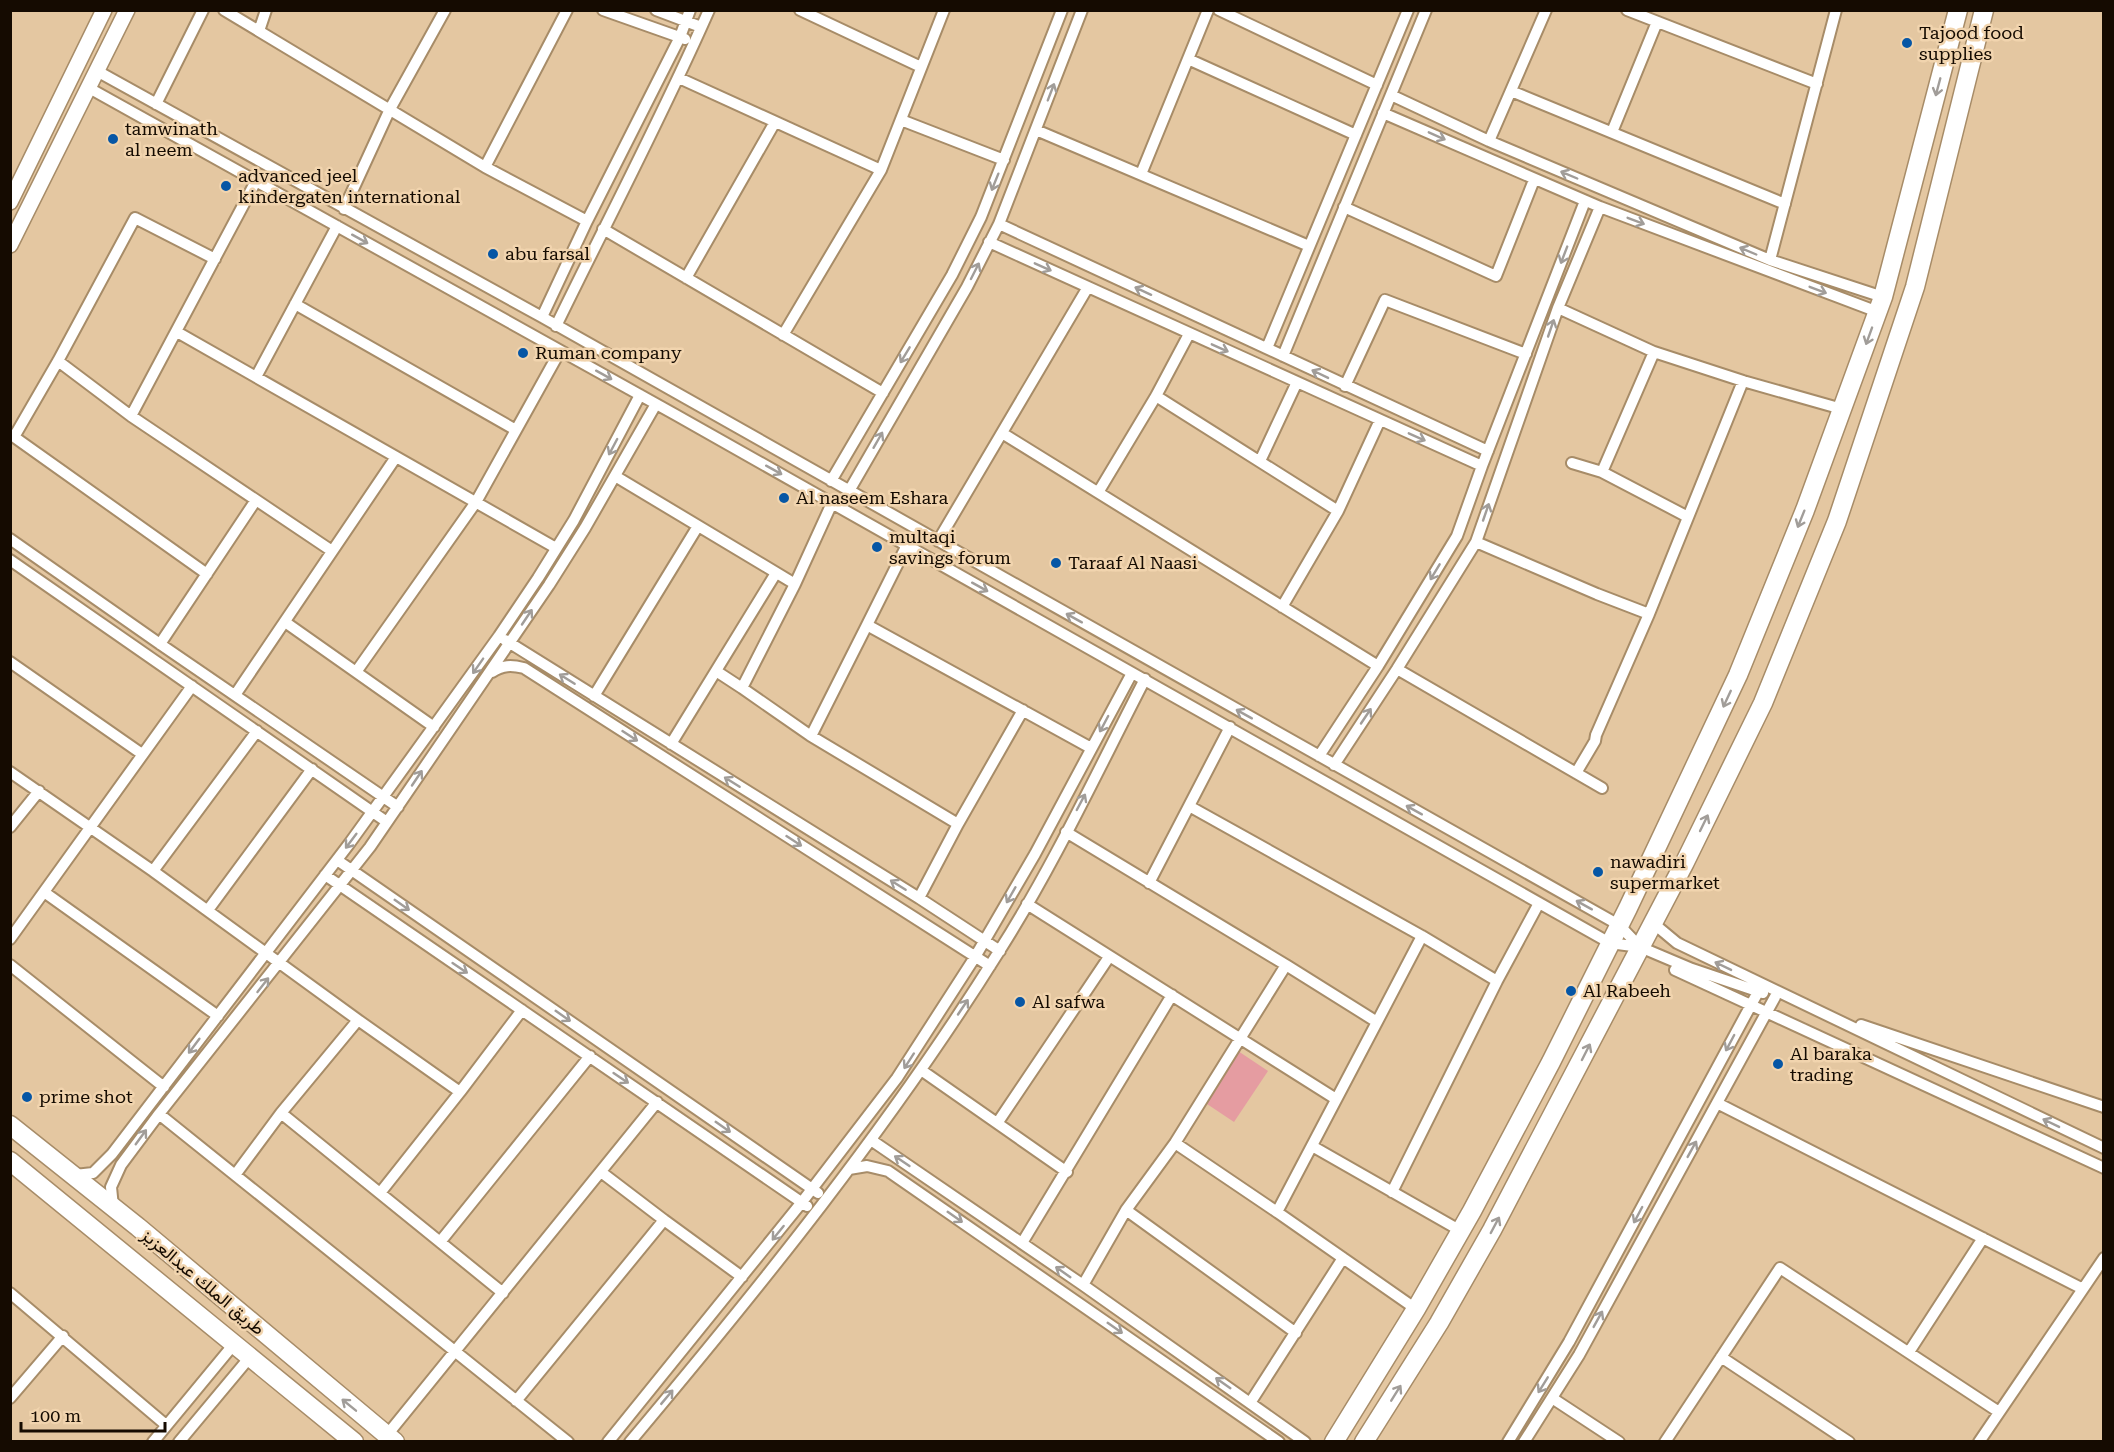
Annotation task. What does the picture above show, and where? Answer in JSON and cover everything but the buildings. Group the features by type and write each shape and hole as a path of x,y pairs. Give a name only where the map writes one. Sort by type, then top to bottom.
{"main road":[{"path":"10,202 104,10"},
{"path":"10,245 127,10"},
{"path":"1334,1442 1461,1231 1551,1062 1738,675 1805,510 1880,305 1958,10"},
{"path":"1364,1442 1439,1323 1492,1230 1653,923 1763,703 1837,521 1915,287 1984,10"},
{"name":"طريق الملك عبدالعزيز","path":"10,1125 391,1438"},
{"name":"طريق الملك عبدالعزيز","path":"10,1161 354,1442"}],"street":[{"path":"156,104 203,10"},
{"path":"224,10 485,167 587,221"},
{"path":"258,31 266,10"},
{"path":"344,209 390,109 444,10"},
{"path":"485,167 567,10"},
{"path":"603,10 693,42"},
{"path":"656,10 701,27"},
{"path":"542,317 587,221 680,37 690,10"},
{"path":"556,326 679,78 709,10"},
{"path":"800,10 815,14 921,67"},
{"path":"783,335 881,170 944,10"},
{"path":"831,481 952,275 981,217 1062,10"},
{"path":"849,491 967,287 999,224 1082,10"},
{"path":"1141,174 1208,10"},
{"path":"1219,10 1377,85"},
{"path":"1267,348 1408,10"},
{"path":"1283,356 1426,10"},
{"path":"1489,141 1546,10"},
{"path":"1627,10 1817,84"},
{"path":"1770,260 1836,10"},
{"path":"1612,132 1657,22"},
{"path":"1188,59 1356,135"},
{"path":"97,71 542,317 1619,925 1640,947"},
{"path":"679,78 881,170"},
{"path":"88,88 640,395 1610,943 1640,947 1692,969 1758,992 2103,1105"},
{"path":"1511,91 1785,204"},
{"path":"1391,95 1489,141 1880,305"},
{"path":"1383,113 1600,207 1880,305"},
{"path":"901,120 1004,160"},
{"path":"686,278 775,122"},
{"path":"1036,130 1309,246"},
{"path":"1344,207 1496,276 1534,180"},
{"path":"131,416 256,181"},
{"path":"1319,756 1378,666 1456,536 1585,201"},
{"path":"1334,765 1476,542 1558,308 1600,207"},
{"path":"207,574 12,436 58,361 135,218 215,259"},
{"path":"999,224 1345,386 1488,450"},
{"path":"256,377 337,226"},
{"path":"603,229 883,393"},
{"path":"989,242 1482,466"},
{"path":"938,541 1088,287"},
{"path":"1345,386 1385,300 1526,354"},
{"path":"295,304 516,430"},
{"path":"1558,308 1654,352 1743,381 1842,409"},
{"path":"177,332 556,548"},
{"path":"1099,492 1156,396 1189,334"},
{"path":"357,672 476,502 560,351"},
{"path":"1602,472 1654,352"},
{"path":"58,361 131,416 332,551"},
{"path":"1576,773 1595,741 1743,381"},
{"path":"1260,462 1297,382"},
{"path":"73,1175 93,1173 106,1161 384,797 499,636 574,520 640,395"},
{"path":"1156,396 1338,511"},
{"path":"113,1208 111,1187 118,1171 159,1114 341,886 398,807 549,585 656,404"},
{"path":"1281,607 1338,511 1380,420"},
{"path":"1002,433 1378,666"},
{"path":"235,695 396,456"},
{"path":"1572,463 1602,472 1688,517"},
{"path":"615,476 795,584"},
{"path":"160,644 256,500"},
{"path":"742,688 795,584 832,503"},
{"path":"594,696 698,526"},
{"path":"10,538 398,807"},
{"path":"1476,542 1649,614"},
{"path":"812,736 907,545"},
{"path":"10,560 387,822"},
{"path":"671,744 776,573"},
{"path":"285,622 434,728"},
{"path":"867,625 1091,748"},
{"path":"499,636 1000,951"},
{"path":"10,662 142,754"},
{"path":"489,674 501,666 511,665 524,668 990,966"},
{"path":"1397,669 1602,788"},
{"path":"716,671 812,736 958,824"},
{"path":"608,1442 813,1189 897,1078 984,942 1035,854 1132,673"},
{"path":"630,1442 710,1346 872,1140 921,1070 1000,951 1066,832 1145,680"},
{"path":"10,939 192,686"},
{"path":"919,898 1023,710"},
{"path":"1149,883 1230,728"},
{"path":"153,871 256,731"},
{"path":"208,910 312,769"},
{"path":"10,772 208,910 460,1092"},
{"path":"10,827 39,791"},
{"path":"1189,807 1422,936 1497,981"},
{"path":"1066,832 1377,1022"},
{"path":"337,860 826,1198"},
{"path":"325,875 816,1211"},
{"path":"44,892 218,1016"},
{"path":"1027,903 1336,1099"},
{"path":"1392,1192 1497,981 1539,903"},
{"path":"1653,923 1677,943 2103,1148"},
{"path":"1277,1212 1422,936"},
{"path":"998,1122 1109,957"},
{"path":"10,965 164,1087"},
{"path":"1083,1285 1126,1210 1175,1143 1286,965"},
{"path":"1667,966 2103,1168"},
{"path":"1508,1442 1569,1342 1758,992"},
{"path":"1022,1243 1172,995"},
{"path":"1524,1442 1579,1355 1775,997"},
{"path":"380,1193 522,1010"},
{"path":"235,1175 281,1113 358,1020"},
{"path":"440,1242 590,1056"},
{"path":"921,1070 1067,1172"},
{"path":"391,1438 454,1352 657,1102"},
{"path":"1717,1103 2083,1289"},
{"path":"281,1113 503,1293"},
{"path":"159,1114 568,1442"},
{"path":"872,1140 1305,1442"},
{"path":"1175,1143 1416,1309"},
{"path":"1312,1146 1461,1231"},
{"path":"106,1161 118,1171"},
{"path":"849,1169 867,1166 888,1171 1278,1442"},
{"path":"601,1172 742,1277"},
{"path":"1126,1210 1296,1334"},
{"path":"516,1401 664,1220"},
{"path":"1909,1352 1983,1238"},
{"path":"1250,1403 1343,1258"},
{"path":"1979,1442 2103,1258"},
{"path":"1665,1442 1780,1268 1999,1412"},
{"path":"10,1293 63,1335 166,1425"},
{"path":"10,1398 63,1335"},
{"path":"153,1442 234,1344"},
{"path":"179,1442 250,1356"},
{"path":"1721,1357 1849,1442"},
{"path":"1552,1398 1619,1442"}],"shaded area":[{"path":"1238,1051 1268,1071 1234,1122 1204,1102"}],"place":[{"name":"Tajood food supplies","path":"1907,43"},
{"name":"tamwinath al neem","path":"113,139"},
{"name":"advanced jeel kindergaten international","path":"226,186"},
{"name":"abu farsal","path":"493,254"},
{"name":"Ruman company","path":"523,353"},
{"name":"Al naseem Eshara","path":"784,498"},
{"name":"multaqi savings forum","path":"877,547"},
{"name":"Taraaf Al Naasi","path":"1056,563"},
{"name":"nawadiri supermarket","path":"1598,872"},
{"name":"Al Rabeeh","path":"1571,991"},
{"name":"Al safwa","path":"1020,1002"},
{"name":"Al baraka trading","path":"1778,1064"},
{"name":"prime shot","path":"27,1097"}]}
